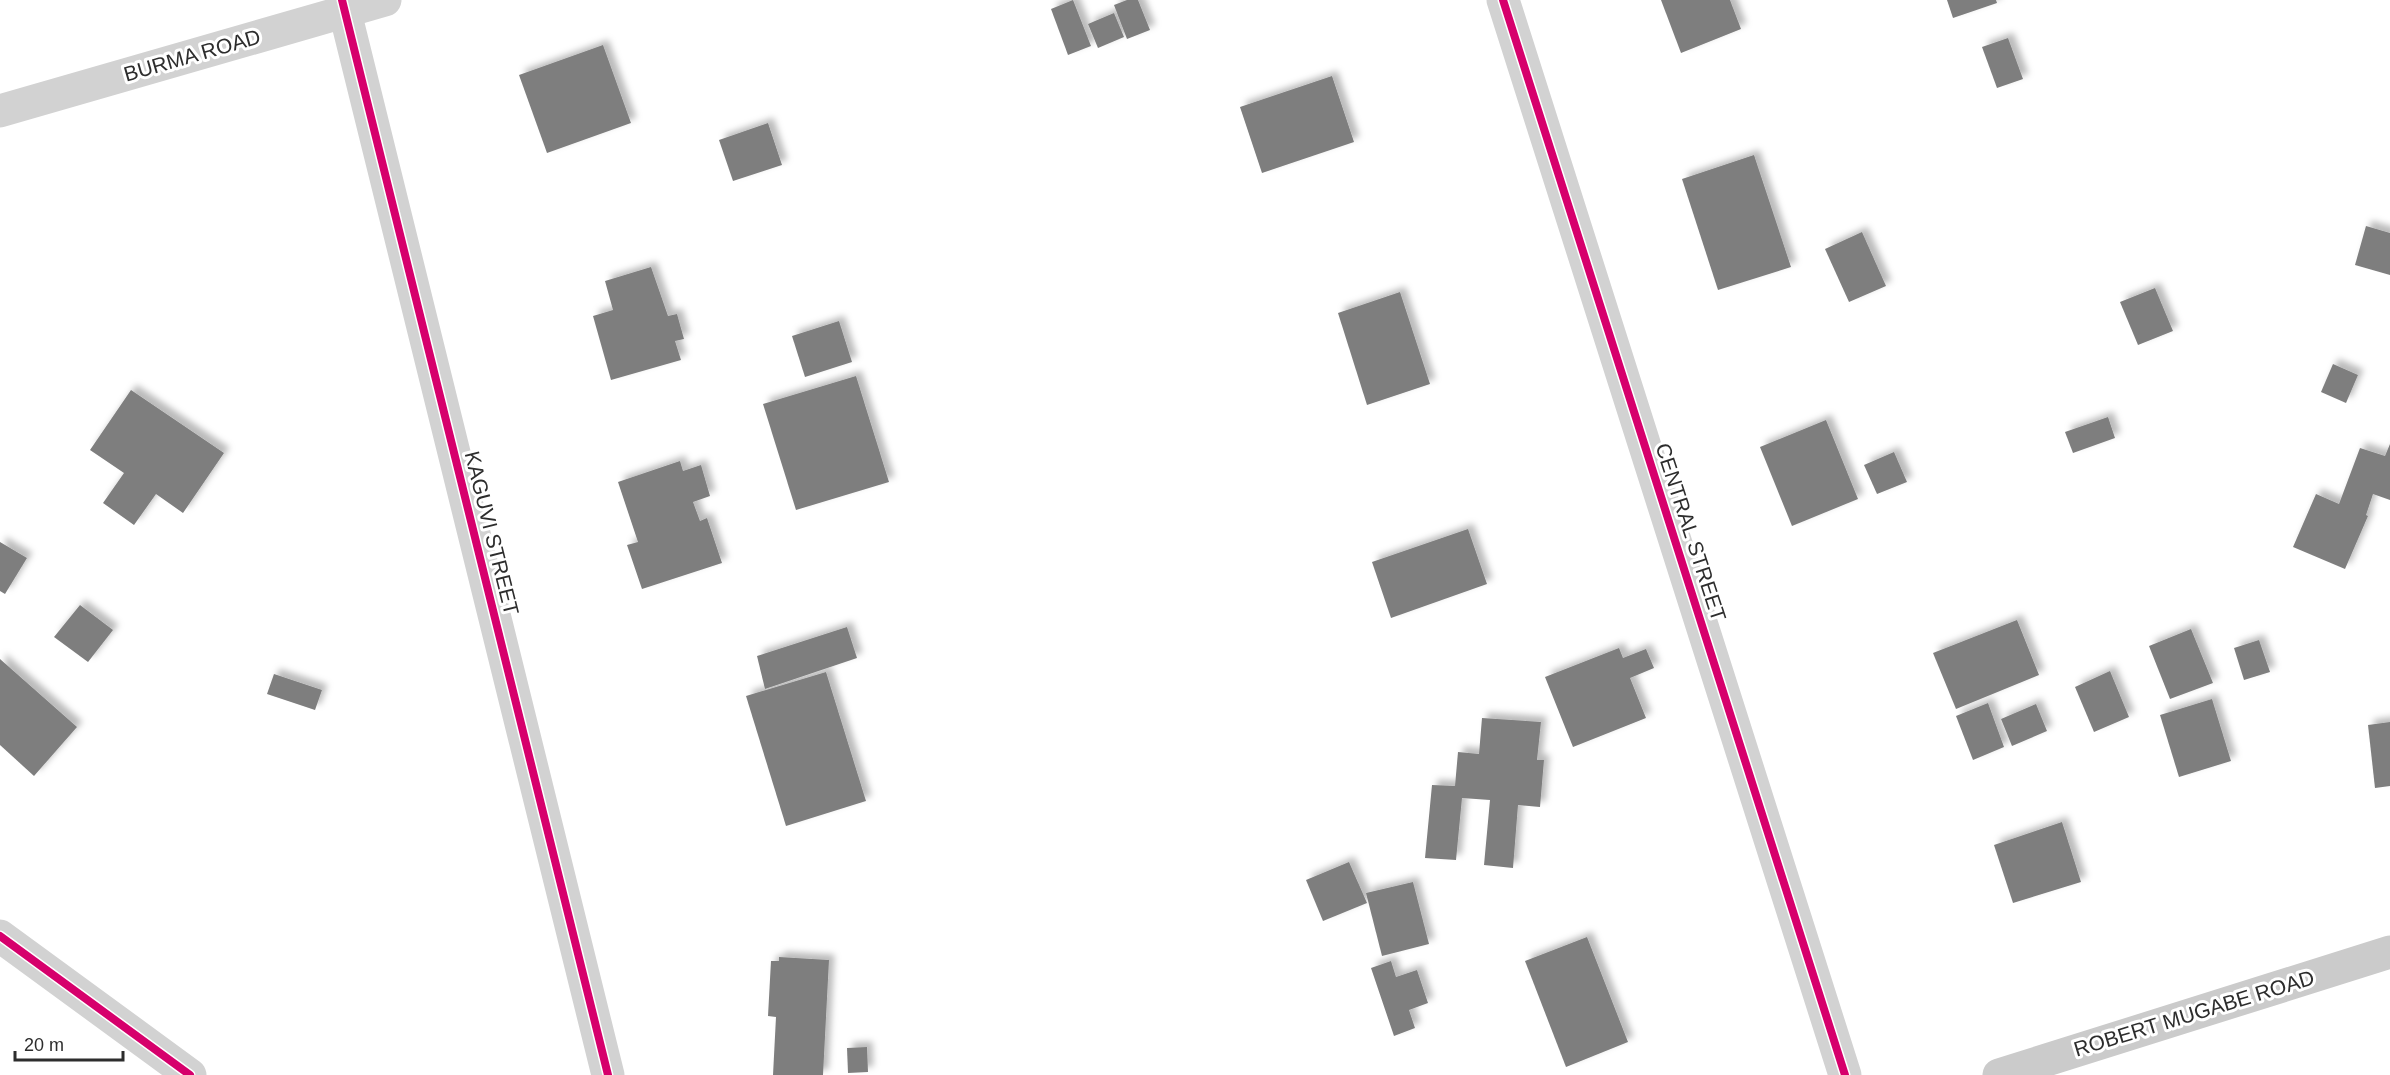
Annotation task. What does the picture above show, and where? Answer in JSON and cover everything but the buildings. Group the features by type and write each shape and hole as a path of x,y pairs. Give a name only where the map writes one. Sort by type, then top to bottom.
{"main road":[{"name":"ROBERT MUGABE ROAD","path":"1999,1075 2390,952"}],"street":[{"name":"BURMA ROAD","path":"0,111 343,6 385,0"},
{"name":"CENTRAL STREET","path":"1503,0 1845,1075"},
{"name":"KAGUVI STREET","path":"343,6 608,1075"},
{"path":"0,936 190,1075"}],"cycle path":[{"path":"342,0 608,1075"},
{"path":"1503,0 1845,1075"},
{"path":"0,936 190,1075"}]}
